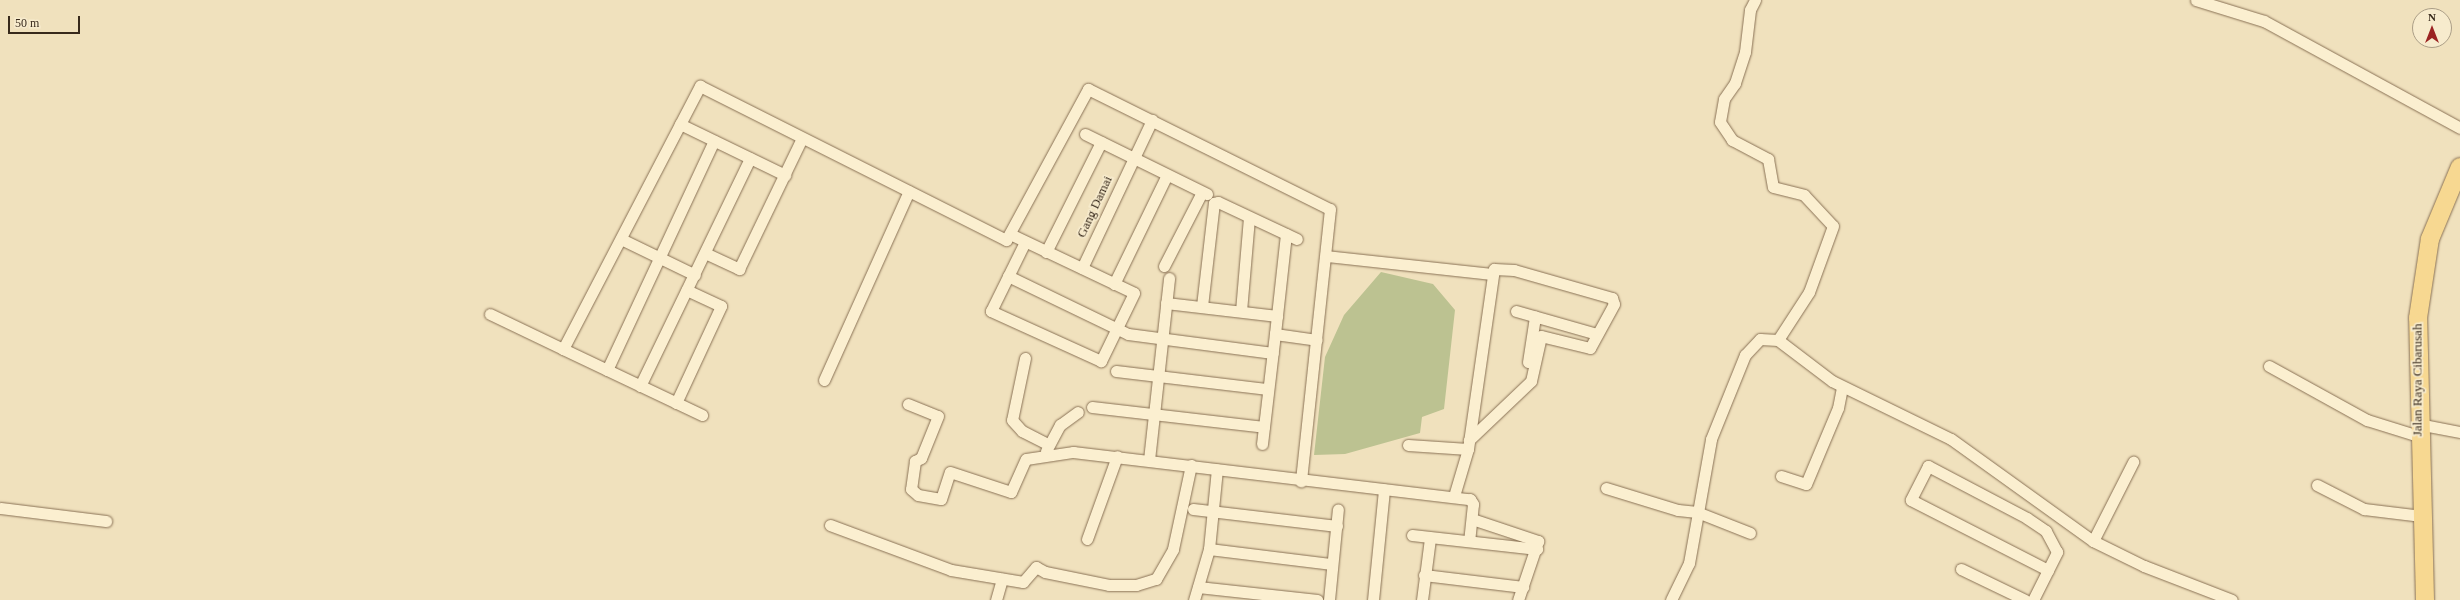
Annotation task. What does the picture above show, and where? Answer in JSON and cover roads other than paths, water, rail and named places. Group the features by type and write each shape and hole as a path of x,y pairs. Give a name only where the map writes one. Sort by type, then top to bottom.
{"main road":[{"name":"Jalan Raya Cibarusah","path":"2425,600 2416,342 2425,266 2439,213 2460,167"}],"street":[{"path":"1755,0 1743,59 1735,83 1724,99 1720,122 1732,140 1768,159 1773,187 1804,195 1833,226 1809,292 1778,340"},
{"path":"2196,0 2264,21 2405,96 2460,128"},
{"path":"563,350 700,86 1006,240 1088,89 1329,208 1331,214 1301,481"},
{"name":"Gang Damai","path":"1082,268 1152,120"},
{"path":"680,124 784,175"},
{"path":"1085,134 1205,193 1164,266"},
{"path":"705,253 739,269 802,138"},
{"path":"607,370 662,259 714,141"},
{"path":"1046,252 1101,142"},
{"path":"640,386 695,275 750,158"},
{"path":"1114,284 1167,175"},
{"path":"824,380 909,191"},
{"path":"1202,306 1213,204 1218,202 1297,238"},
{"path":"1241,311 1249,217"},
{"path":"1010,234 1134,293 1101,361 991,311 1025,242"},
{"path":"1262,444 1286,234"},
{"path":"621,239 695,275"},
{"path":"1326,256 1491,274"},
{"path":"1408,445 1468,444 1531,381 1542,335 1586,349 1597,334 1614,304 1612,298 1514,270 1497,268 1491,274 1468,444 1454,496"},
{"path":"1008,276 1117,327 1128,334 1162,340 1272,353"},
{"path":"1149,460 1169,278"},
{"path":"676,403 721,306 687,290"},
{"path":"1166,303 1202,306 1277,316"},
{"path":"1516,311 1597,334"},
{"path":"490,314 702,415"},
{"path":"1523,388 1535,317"},
{"path":"1275,334 1317,340"},
{"path":"1671,600 1689,563 1711,439 1745,355 1760,339 1778,340 1842,387 1951,439 2093,541 2144,566 2230,600"},
{"path":"1025,358 1012,420 1022,431 1047,450"},
{"path":"2269,366 2367,420 2418,430 2460,432"},
{"path":"1116,371 1268,389"},
{"path":"1781,476 1806,484 1835,414 1842,387"},
{"path":"908,404 938,416 921,458 915,461 911,489 918,495 941,499 950,472 1011,492 1015,489 1026,459 1047,450 1073,452 1191,465 1301,481 1454,496 1472,500 1472,519 1469,541"},
{"path":"1092,407 1264,427"},
{"path":"1047,450 1060,425 1078,412"},
{"path":"1087,539 1117,456"},
{"path":"2093,541 2133,462"},
{"path":"830,526 909,558 951,570 1002,579 1026,581 1036,567 1045,572 1118,586 1156,579 1173,549 1191,465"},
{"path":"2033,600 2048,570 2057,552 2046,532 2027,518 1928,466 1911,500 2048,570"},
{"path":"1194,600 1209,549 1217,469"},
{"path":"2318,485 2364,508 2422,516"},
{"path":"1606,488 1673,509 1697,512 1750,533"},
{"path":"1373,600 1384,490"},
{"path":"0,508 106,521"},
{"path":"1193,509 1337,526"},
{"path":"1329,600 1338,509"},
{"path":"1472,519 1538,541 1537,549 1518,600"},
{"path":"1412,535 1537,549"},
{"path":"1422,600 1424,575 1430,538"},
{"path":"1209,549 1332,564"},
{"path":"1961,569 2025,600"},
{"path":"1424,575 1523,587"},
{"path":"996,600 1002,579"},
{"path":"1198,587 1316,600"}]}
